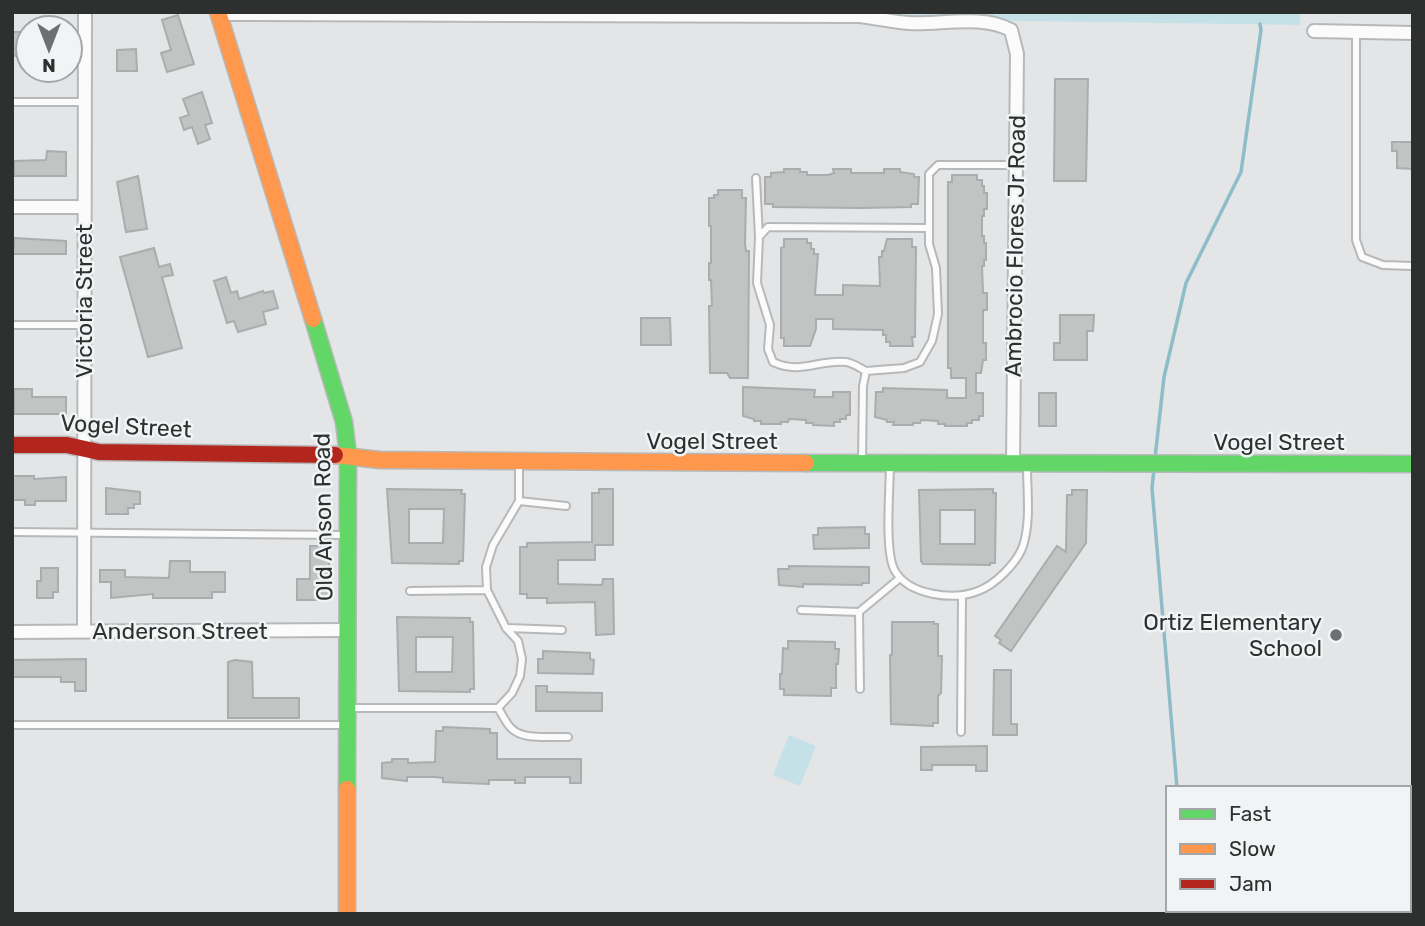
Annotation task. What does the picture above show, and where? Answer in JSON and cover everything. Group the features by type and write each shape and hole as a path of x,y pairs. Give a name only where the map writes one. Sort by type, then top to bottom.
{"street":[{"name":"Victoria Street","path":"85,12 85,631"},
{"path":"218,13 597,14"},
{"name":"Old Anson Road","path":"218,13 344,422 348,455 347,914"},
{"name":"Ambrocio Flores Jr Road","path":"597,14 860,16 910,23 1001,24 1011,30 1017,54 1020,464"},
{"path":"1314,31 1413,33"},
{"path":"12,207 83,206"},
{"name":"Vogel Street","path":"12,445 67,445 99,452 348,455 380,460 519,463 1413,464"},
{"name":"Anderson Street","path":"12,632 348,630"}],"lane":[{"path":"1356,32 1356,240 1362,257 1383,265 1413,266"},
{"path":"12,102 84,102"},
{"path":"756,178 759,237 757,283 770,325 768,349 773,362 784,367 811,367 828,362 849,362 866,371 904,368 920,362 932,341 938,314 936,268 929,244 929,174 938,165 1016,165"},
{"path":"759,237 768,227 928,228"},
{"path":"12,325 84,325"},
{"path":"862,464 863,386 866,371"},
{"path":"347,708 498,708 512,692 520,676 522,659 518,641 506,628 487,590 486,567 492,545 519,501 519,463"},
{"path":"890,464 890,558 893,569 900,578 922,593 962,595 977,592 993,583 1022,548 1028,522 1020,464"},
{"path":"519,501 566,506"},
{"path":"12,532 348,535"},
{"path":"801,610 859,612 900,578"},
{"path":"410,591 487,590"},
{"path":"961,732 962,595"},
{"path":"859,612 860,689"},
{"path":"506,628 562,629"},
{"path":"498,708 511,728 518,733 527,736 568,737"},
{"path":"12,724 347,725"}],"shaded area":[{"path":"806,12 1300,12 1300,25 1013,21 1002,18"},
{"path":"789,735 816,746 800,786 773,775"}],"building":[{"path":"178,15 194,64 167,72 161,53 171,50 162,20"},
{"path":"12,32 14,32 14,56"},
{"path":"136,49 137,71 117,71 117,50"},
{"path":"1055,79 1088,79 1086,181 1054,181"},
{"path":"202,92 212,123 205,125 210,139 198,144 192,127 184,130 180,118 189,115 183,99"},
{"path":"1392,142 1413,142 1413,169 1397,168 1397,151 1392,151"},
{"path":"47,151 66,152 66,176 14,176 14,161 46,160"},
{"path":"784,169 800,169 800,172 807,172 807,175 828,175 834,173 833,169 851,169 851,173 884,173 884,169 900,169 900,172 919,177 918,204 911,204 911,207 861,208 773,207 773,204 765,204 765,177 771,177 771,173 784,172"},
{"path":"952,175 977,175 977,180 982,180 984,193 987,193 987,209 984,209 982,216 982,236 986,243 986,260 982,266 983,293 987,293 987,310 983,310 986,360 983,360 981,373 976,373 976,393 983,393 983,416 967,423 967,426 945,426 938,424 938,421 921,420 913,425 893,425 894,422 875,417 876,392 883,392 883,388 947,390 947,398 966,398 966,378 951,378 951,368 948,368 948,182 952,182"},
{"path":"138,176 147,229 126,232 117,182"},
{"path":"718,190 742,190 742,198 746,198 745,244 746,251 749,251 748,378 730,378 727,373 710,373 709,306 712,306 709,280 709,198 718,195"},
{"path":"14,238 66,241 66,254 13,254"},
{"path":"784,239 807,239 807,243 811,243 811,249 814,249 814,254 818,254 815,295 843,295 843,285 880,286 879,257 882,257 887,239 912,239 912,247 916,247 913,346 890,346 883,330 833,329 833,319 816,319 816,329 810,346 784,346 784,338 781,338 781,248 784,247"},
{"path":"154,248 159,267 170,264 173,275 162,277 182,348 148,357 120,257"},
{"path":"226,277 231,293 237,291 239,299 263,291 273,291 278,308 263,312 266,324 238,332 234,321 227,323 214,281"},
{"path":"1060,315 1094,315 1093,331 1087,331 1087,360 1054,360 1054,343 1060,343"},
{"path":"641,318 670,318 671,345 641,345"},
{"path":"743,387 815,390 814,397 833,397 833,392 850,392 850,415 846,415 846,419 840,419 840,422 834,422 834,426 813,425 806,423 806,420 789,419 781,424 761,424 761,421 743,416"},
{"path":"14,389 32,389 32,397 66,397 66,414 14,414"},
{"path":"1039,393 1056,393 1056,426 1039,426"},
{"path":"12,476 34,476 34,479 66,477 66,501 35,501 35,505 25,505 25,500 12,500"},
{"path":"106,488 140,492 140,504 128,508 128,514 106,514"},
{"path":"387,489 462,490 461,494 465,494 463,561 459,561 459,564 392,563","holes":["409,509 444,509 443,543 409,543"]},
{"path":"599,489 613,489 613,545 595,545 595,560 558,560 558,584 602,585 603,579 613,579 614,634 596,635 595,602 547,603 547,598 527,598 527,594 520,594 520,547 527,547 527,543 592,542 592,493 599,493"},
{"path":"993,489 993,493 996,493 995,563 923,564 919,490","holes":["940,510 975,510 975,544 940,544"]},
{"path":"1072,490 1087,490 1086,543 1011,651 999,643 1001,640 995,636 1057,546 1066,552 1067,495 1072,495"},
{"path":"865,527 865,534 869,534 869,548 814,549 813,535 818,535 818,528"},
{"path":"310,546 329,546 329,600 297,600 297,579 310,579"},
{"path":"170,561 190,561 190,572 225,572 225,592 212,592 212,598 153,598 153,594 111,598 111,582 100,582 100,570 125,570 125,577 169,578"},
{"path":"789,566 869,567 869,583 803,584 803,587 779,585 778,569 789,569"},
{"path":"41,568 58,568 58,592 53,592 53,598 37,598 37,581 41,581"},
{"path":"397,617 470,618 470,622 473,622 474,689 470,689 470,692 399,691","holes":["416,637 453,637 452,672 416,672"]},
{"path":"892,622 938,624 938,656 942,656 941,693 938,696 938,723 933,723 933,726 891,724"},
{"path":"788,641 835,642 835,649 839,649 838,664 836,688 831,688 831,696 784,695 784,689 780,689 780,674 783,648 788,649"},
{"path":"543,651 590,653 590,659 594,660 593,674 538,673 538,659 543,659"},
{"path":"86,659 86,691 75,691 75,682 61,682 61,677 12,677 12,660"},
{"path":"228,662 252,662 253,698 299,698 299,718 228,718"},
{"path":"994,670 1011,670 1011,724 1017,724 1017,735 993,735"},
{"path":"536,686 547,686 547,692 602,693 602,711 536,711"},
{"path":"443,727 490,729 490,733 497,733 497,759 581,759 581,783 570,783 570,777 525,777 525,783 515,783 515,780 489,780 489,784 443,782 443,778 435,777 407,777 407,781 382,778 382,763 392,762 392,759 408,759 408,763 435,762 436,731 443,731"},
{"path":"987,746 987,771 976,771 976,765 932,765 932,770 921,770 921,747"}],"waterway":[{"path":"1155,458 1164,377 1186,283 1241,172 1260,24"},
{"path":"1154,469 1152,488 1177,786"}],"traffic: fast":[{"path":"313,319 344,422 348,455 347,789"},
{"path":"806,463 1413,464"}],"traffic: slow":[{"path":"218,12 313,319"},
{"path":"335,455 380,460 806,463"},
{"path":"347,789 347,914"}],"traffic: jam":[{"path":"12,445 67,445 99,452 335,455"}],"place":[{"name":"Ortiz Elementary School","path":"1336,635"}]}
